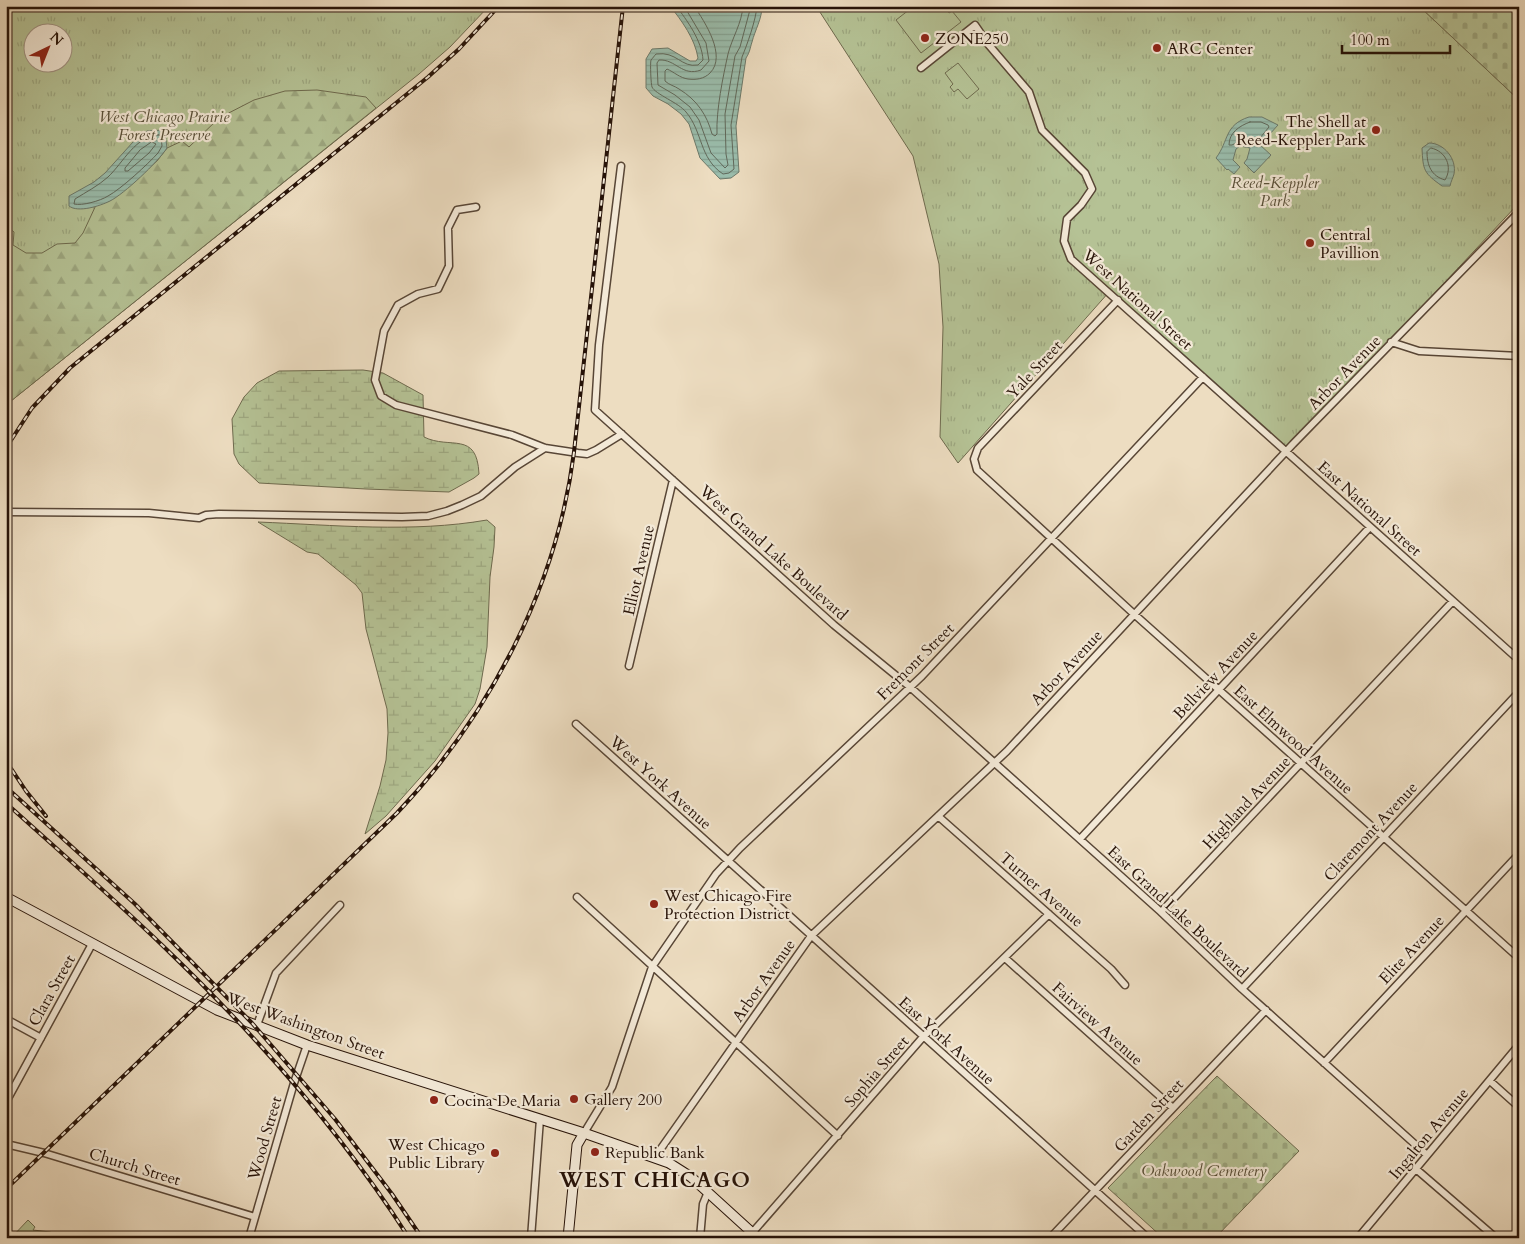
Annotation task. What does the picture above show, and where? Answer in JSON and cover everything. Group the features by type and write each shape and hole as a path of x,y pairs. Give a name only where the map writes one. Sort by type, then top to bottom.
{"main road":[{"name":"West Washington Street","path":"6,897 217,1010 307,1046 656,1157 683,1170 755,1235"},
{"path":"568,1238 577,1145 584,1133"}],"street":[{"name":"West National Street","path":"920,68 975,26 1029,92 1042,130 1085,173 1092,189 1081,205 1067,219 1064,242 1071,259 1203,377"},
{"name":"West Grand Lake Boulevard","path":"621,166 599,345 595,410 834,624 910,687"},
{"path":"476,207 457,210 448,228 450,266 438,289 418,294 398,305 384,331 375,380 381,396 396,405 512,435 545,448 587,454 622,434"},
{"name":"Arbor Avenue","path":"656,1157 811,936 994,763 1286,452 1519,212"},
{"name":"Yale Street","path":"974,459 975,453 981,445 1118,300"},
{"path":"1392,342 1419,351 1519,356"},
{"name":"East National Street","path":"1203,377 1519,660"},
{"name":"Fremont Street","path":"584,1133 612,1087 652,967 716,874 910,687 1203,377"},
{"path":"6,512 149,513 199,518 206,515 219,514 402,518 428,516 447,511 481,496 545,448"},
{"name":"East Elmwood Avenue","path":"974,459 977,470 1134,614 1519,958"},
{"name":"Elliot Avenue","path":"629,666 674,480"},
{"name":"Bellview Avenue","path":"1080,839 1370,527"},
{"name":"Highland Avenue","path":"1161,912 1452,601"},
{"name":"East Grand Lake Boulevard","path":"910,687 1161,912 1242,989 1427,1155"},
{"name":"Claremont Avenue","path":"1242,989 1519,692"},
{"name":"West York Avenue","path":"576,724 728,861"},
{"name":"Turner Avenue","path":"938,816 1111,969 1125,985"},
{"name":"Elite Avenue","path":"1324,1063 1519,854"},
{"name":"East York Avenue","path":"728,861 1148,1238"},
{"path":"576,897 838,1136"},
{"path":"257,1025 276,973 340,905"},
{"name":"Sophia Street","path":"755,1235 923,1037 1049,914"},
{"name":"Clara Street","path":"6,1102 92,944"},
{"name":"Fairview Avenue","path":"1004,958 1173,1108"},
{"name":"Garden Street","path":"1050,1238 1266,1010"},
{"path":"6,1019 41,1038"},
{"name":"Ingalton Avenue","path":"1358,1238 1519,1045"},
{"name":"Wood Street","path":"249,1238 294,1083 307,1046"},
{"path":"1490,1081 1519,1107"},
{"path":"531,1238 540,1119"},
{"name":"Church Street","path":"6,1144 255,1217"},
{"path":"1416,1169 1496,1238"},
{"path":"700,1238 703,1204 708,1192"}],"green space":[{"name":"West Chicago Prairie Forest Preserve","path":"6,6 489,6 450,47 419,74 6,405"},
{"name":"Reed-Keppler Park","path":"816,6 1406,6 1410,10 1414,6 1419,6 1519,100 1519,203 1286,452 1109,292 958,463 940,437 943,327 939,264 913,156"},
{"name":"ZONE250","path":"914,6 944,6 949,13 952,11 961,22 921,53 896,20"},
{"path":"1419,6 1519,6 1519,100"},
{"path":"958,63 979,89 967,99 958,89 954,92 950,87 953,84 945,73"},
{"path":"317,90 366,97 376,108 6,405 6,225 14,232 13,245 26,253 42,253 57,244 75,243 83,233 96,205 109,201 157,161 167,148 182,141 189,147 219,118 254,100 285,91"},
{"path":"363,370 383,373 423,395 424,437 434,441 468,446 473,451 477,460 479,474 449,492 366,489 259,483 239,464 234,454 232,419 244,397 257,383 279,371"},
{"path":"487,520 495,527 494,547 490,577 487,647 480,689 475,704 435,761 386,816 365,834 386,760 388,733 387,709 366,629 362,593 356,585 318,554 307,552 258,522 402,527 459,524"},
{"name":"Oakwood Cemetery","path":"1217,1076 1299,1151 1215,1238 1163,1238 1108,1188"},
{"path":"28,1220 35,1227 33,1230 50,1232 63,1238 11,1238"}],"water":[{"path":"670,6 762,6 760,20 746,58 736,126 739,172 731,178 720,179 700,158 689,124 681,114 653,96 646,88 646,59 652,49 668,48 690,61 696,61 698,58 691,37"},
{"path":"1249,117 1262,117 1278,125 1260,145 1271,155 1254,173 1244,163 1250,148 1240,146 1236,149 1233,160 1240,167 1234,174 1227,170 1216,158 1235,124"},
{"path":"163,130 165,132 167,148 149,169 124,192 110,201 95,207 78,209 69,206 69,196 94,182 105,173 133,142 147,131"},
{"path":"1429,143 1440,146 1451,158 1454,174 1450,186 1442,186 1431,178 1424,167 1422,148"}],"railway":[{"path":"6,448 32,408 70,368 428,77 459,49 499,6"},
{"path":"6,1189 397,813 431,775 462,734 514,646 535,600 552,552 565,502 574,452 623,6"},
{"path":"6,761 46,816"},
{"path":"6,787 135,904 252,1023 335,1119 392,1194 422,1238"},
{"path":"6,803 163,946 231,1014 295,1084 325,1121 409,1238"}],"place":[{"name":"ZONE250","path":"925,38"},
{"name":"ARC Center","path":"1157,48"},
{"name":"The Shell at Reed-Keppler Park","path":"1376,130"},
{"name":"Central Pavillion","path":"1310,243"},
{"name":"West Chicago Fire Protection District","path":"654,904"},
{"name":"Gallery 200","path":"574,1099"},
{"name":"Cocina De Maria","path":"434,1100"},
{"name":"Republic Bank","path":"595,1152"},
{"name":"West Chicago Public Library","path":"495,1153"}],"district":[{"name":"WEST CHICAGO","path":"655,1180"}]}
